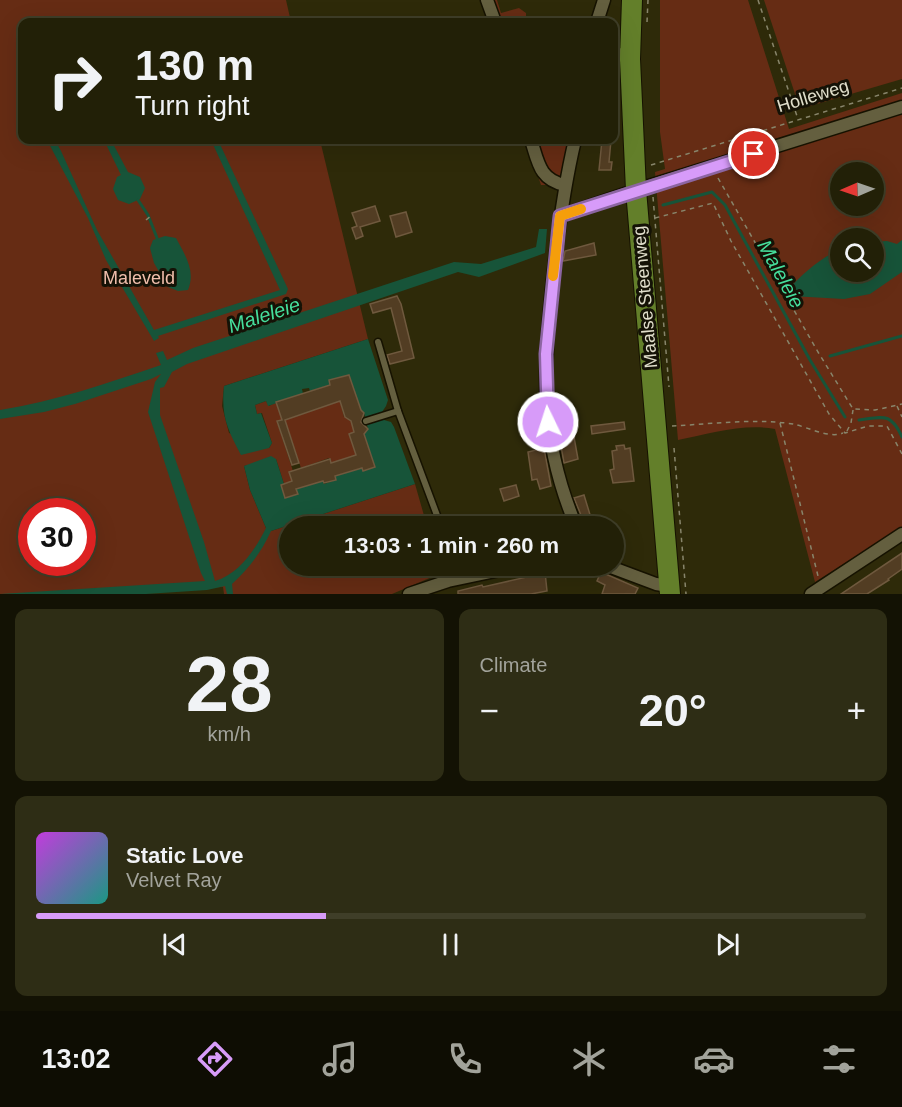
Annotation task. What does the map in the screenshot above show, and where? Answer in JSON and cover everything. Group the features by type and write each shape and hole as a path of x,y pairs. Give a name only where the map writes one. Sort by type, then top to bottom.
{"main road":[{"name":"Maalse Steenweg","path":"632,0 622,55 644,188 675,591"}],"street":[{"path":"487,0 494,18"},
{"path":"598,18 604,0"},
{"name":"Holleweg","path":"560,216 902,107"},
{"path":"532,144 547,178 552,183 565,185"},
{"path":"573,516 554,461 547,410 546,354 560,216 575,144"},
{"path":"816,591 902,534"},
{"path":"624,572 675,591"},
{"path":"409,594 449,576"}],"lane":[{"path":"378,342 398,411 437,516"},
{"path":"366,421 398,411"}],"path":[{"path":"647,24 648,0"},
{"path":"758,0 798,120"},
{"name":"Holleweg","path":"644,188 650,165 902,88"},
{"path":"711,167 729,193 818,352 853,409 851,423 845,433"},
{"path":"644,188 655,218 669,392"},
{"path":"655,218 713,203 731,241 829,414 845,433"},
{"path":"146,220 152,215"},
{"path":"853,409 876,410 902,404"},
{"path":"896,405 902,417"},
{"path":"672,426 766,421 838,435 868,426 887,426 902,454"},
{"path":"780,423 816,591"},
{"path":"674,448 675,591"}],"green space":[{"name":"Maleveld","path":"0,0 286,0 290,18 18,18 18,144 321,144 368,339 224,386 222,406 229,433 269,448 272,443 262,413 257,414 255,405 266,401 269,406 276,402 282,420 277,422 293,471 290,472 292,481 284,484 276,459 244,466 250,490 266,528 271,531 279,528 279,576 434,576 392,594 224,594 223,587 71,594 0,594"},
{"path":"481,0 497,0 501,13 519,8 526,13 526,18 487,18"},
{"path":"660,0 748,0 789,129 902,93 902,527 815,582 775,429 739,428 678,440 655,172 665,169 660,132"},
{"path":"764,0 902,0 902,79 800,109"},
{"path":"527,144 574,144 565,185 541,185"},
{"path":"340,401 344,417 348,416 351,420 354,432 349,434 356,455 331,463 329,458 301,468 285,420"},
{"name":"Maleveld","path":"415,484 424,516 317,516"}],"shaded area":[{"path":"49,144 57,144 97,230 154,330 280,290 213,144 220,144 288,289 286,294 158,336 159,338 154,341 106,260 88,218"},
{"path":"106,144 113,144 128,172 140,177 145,188 140,199 129,204 118,200 113,189 117,177 121,175"},
{"path":"539,229 547,229 545,253 479,277 458,272 187,364 172,372 164,387 160,388 160,415 204,542 215,581 224,578 239,567 257,545 266,528 250,490 244,466 271,456 276,459 284,484 281,485 285,498 297,494 296,489 323,481 324,484 336,480 335,476 362,468 364,471 375,467 363,431 368,429 364,413 361,412 349,375 329,380 330,385 310,391 309,388 302,389 303,394 268,406 266,401 255,405 257,414 261,413 272,443 269,448 241,455 226,422 223,406 224,386 368,339 388,400 382,412 384,420 391,422 394,427 415,484 317,516 279,516 279,528 271,531 254,560 232,584 233,594 227,594 225,586 207,590 146,594 0,594 205,581 148,412 155,382 161,374 75,404 44,412 0,419 0,410 62,397 161,365 156,353 163,351 167,360 193,348 454,262 481,264 536,247"},
{"path":"165,236 176,238 186,257 191,276 188,290 178,291 168,287 154,263 150,248 153,240"},
{"path":"902,240 902,272 870,294 844,299 791,296 788,289 813,266 830,254 830,282 884,282 884,241 897,244"}],"building":[{"path":"602,144 611,144 609,162 612,162 611,170 599,170"},
{"path":"375,206 380,221 360,227 363,236 356,239 352,228 357,226 352,213"},
{"path":"406,212 412,232 396,237 390,216"},
{"path":"594,243 596,255 563,261 565,251"},
{"path":"397,296 414,358 390,364 387,355 402,351 391,308 373,313 370,304"},
{"path":"349,375 364,413 361,422 368,429 364,434 375,467 363,471 362,468 335,476 336,480 324,483 323,481 296,489 298,494 285,498 281,485 292,481 289,472 330,459 331,463 356,455 349,434 354,432 351,421 345,417 340,401 285,420 299,463 292,465 277,421 282,420 276,402 330,385 329,380"},
{"path":"624,422 625,429 592,434 591,426"},
{"path":"568,428 569,437 574,437 578,459 564,463 558,429"},
{"path":"624,445 625,449 630,448 634,481 613,483 610,470 614,469 612,451 617,450 616,446"},
{"path":"544,448 551,486 540,489 537,479 532,480 528,452"},
{"path":"516,485 519,496 504,501 500,489"},
{"path":"584,495 590,516 581,516 574,498"},
{"path":"902,553 902,569 889,580 867,594 841,594"},
{"path":"545,576 547,591 531,594 458,594 458,591 482,585 483,587 527,577"},
{"path":"599,576 610,576 638,588 635,594 602,594 605,585 597,581"}],"waterway":[{"name":"Maleleie","path":"663,205 712,192 725,205 810,360 845,417"},
{"path":"138,200 148,215 157,238"},
{"path":"830,356 902,336"},
{"name":"Maleleie","path":"859,420 885,418 894,423 902,437"}],"slow traffic":[{"path":"553,276 560,216 581,209"}],"route":[{"path":"548,422 546,354 560,216 754,154"}]}
